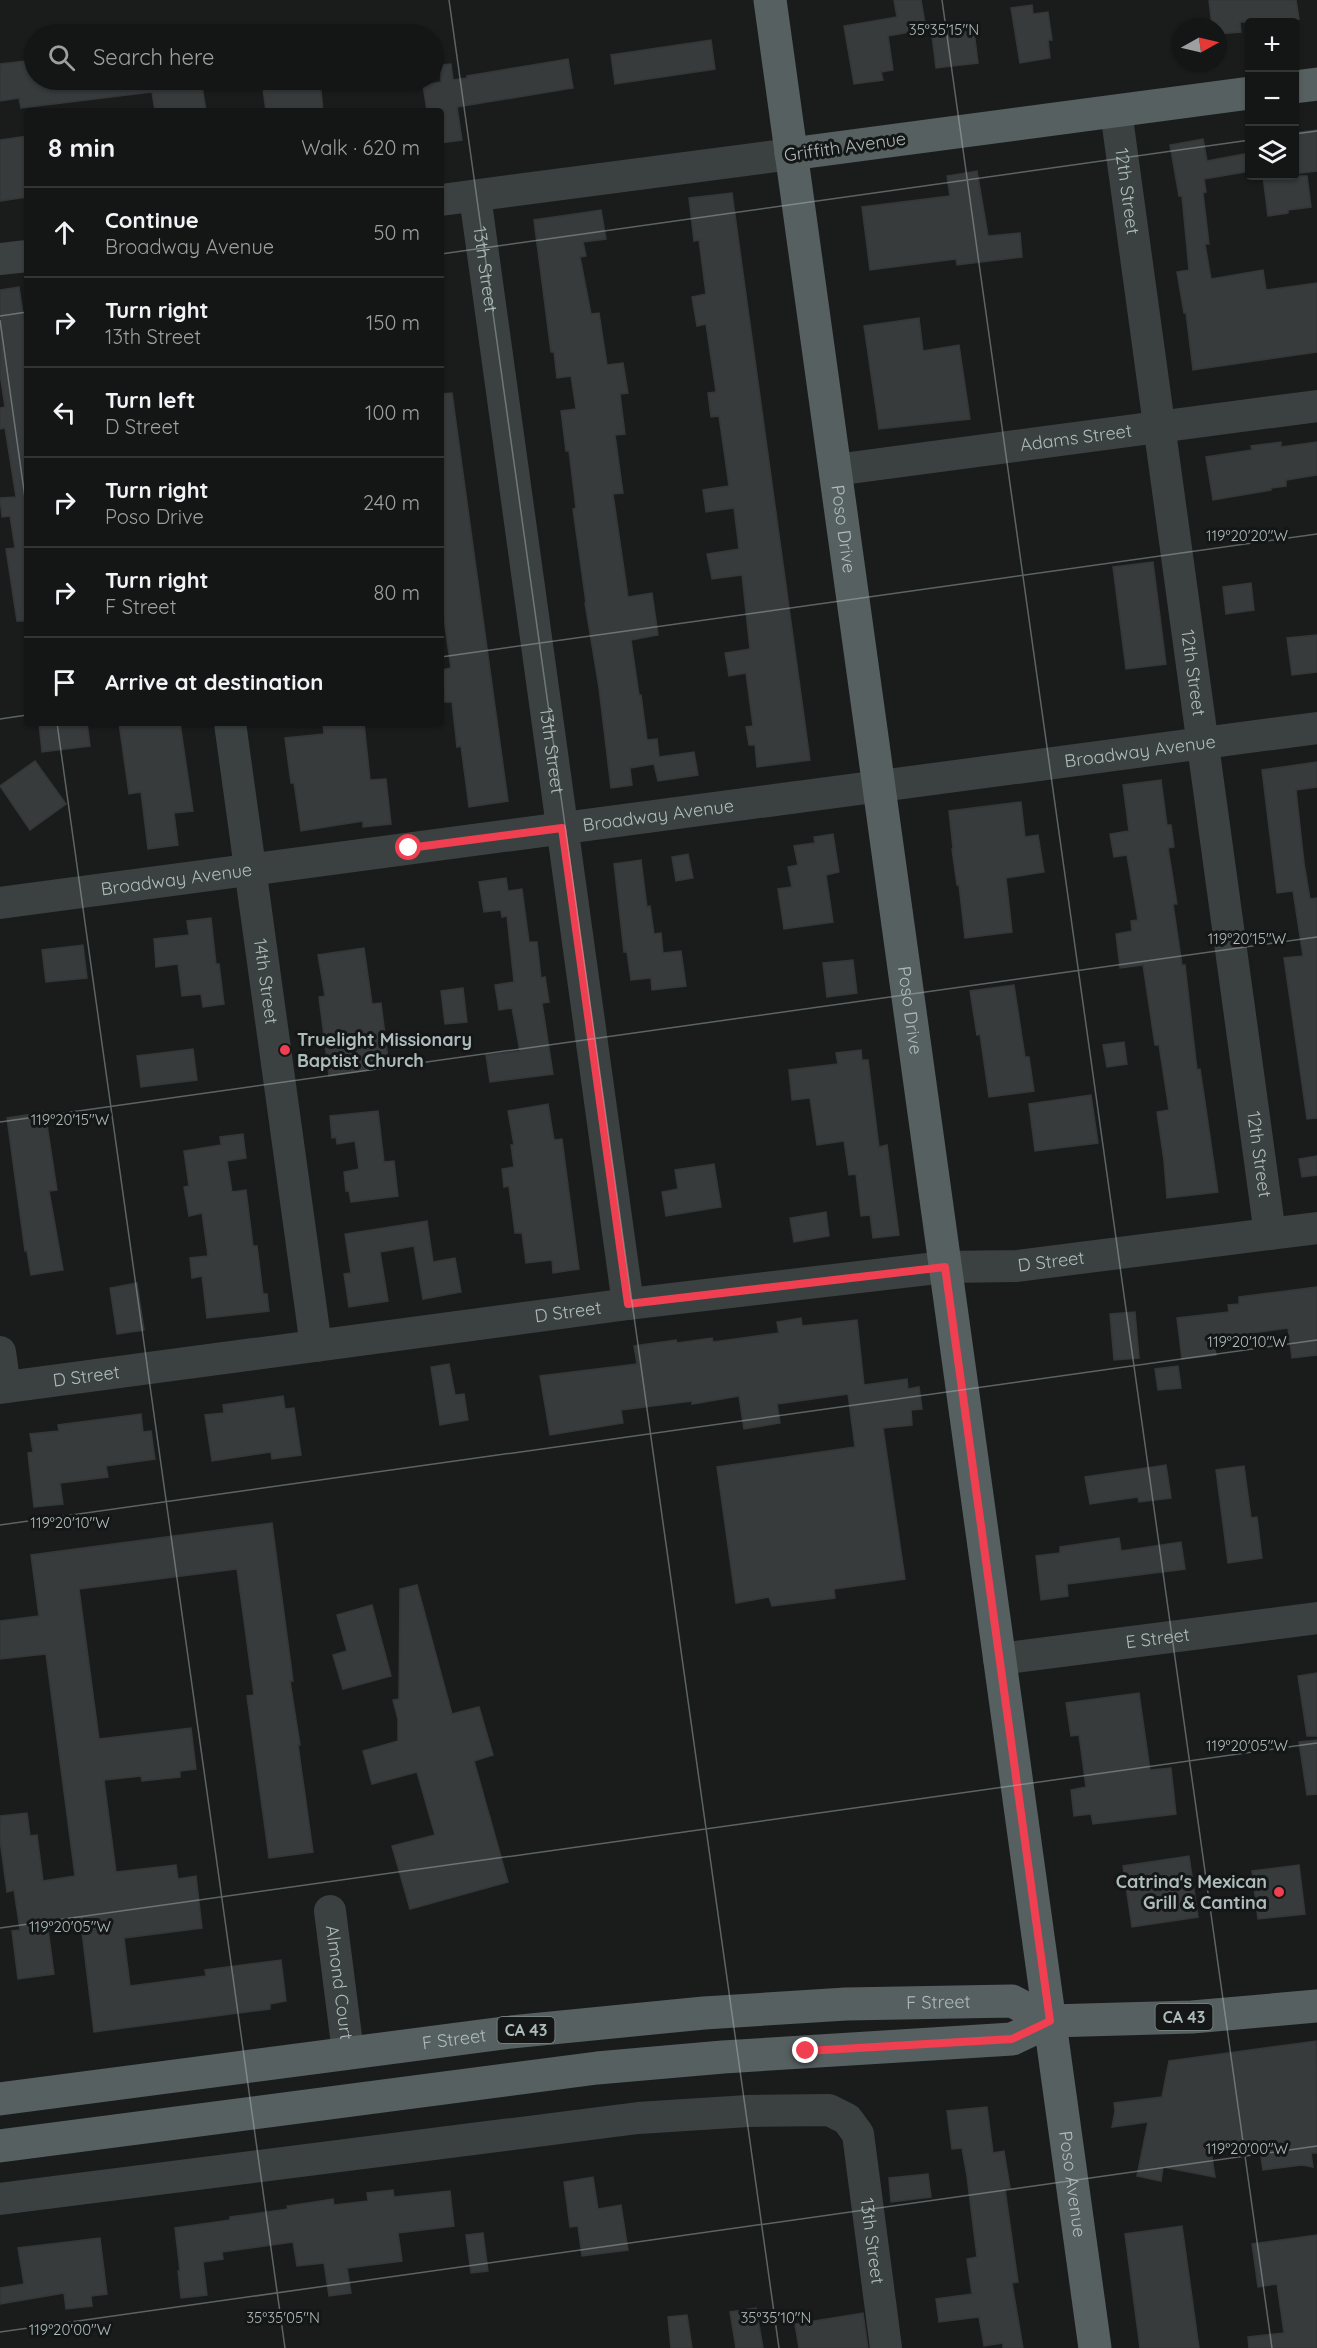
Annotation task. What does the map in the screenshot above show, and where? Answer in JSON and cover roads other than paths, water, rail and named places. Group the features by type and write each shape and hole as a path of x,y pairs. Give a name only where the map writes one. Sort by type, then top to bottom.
{"main road":[{"name":"Poso Drive","path":"770,0 1050,2021"},
{"path":"1299,86 1317,84"},
{"name":"Griffith Avenue","path":"791,154 1245,94"},
{"name":"F Street","path":"0,2099 348,2052 579,2024 704,2013 846,2004 1012,2001 1050,2021"},
{"name":"F Street","path":"0,2146 597,2068 723,2057 1012,2039 1050,2021 1192,2017 1317,2006"},
{"name":"Poso Avenue","path":"1050,2021 1095,2348"}],"street":[{"name":"12th Street","path":"1116,111 1270,1234"},
{"name":"Griffith Avenue","path":"444,200 791,154"},
{"name":"13th Street","path":"475,196 628,1304"},
{"path":"0,259 24,256"},
{"name":"Adams Street","path":"835,470 1317,406"},
{"name":"14th Street","path":"230,726 316,1346"},
{"name":"Broadway Avenue","path":"0,903 1317,728"},
{"name":"D Street","path":"2,1387 628,1304 945,1267 1017,1266 1317,1228"},
{"path":"0,1352 2,1387"},
{"name":"E Street","path":"999,1659 1317,1618"},
{"name":"Almond Court","path":"330,1911 348,2052"},
{"name":"13th Street","path":"0,2199 638,2118 748,2111 829,2110 847,2119 858,2134 886,2348"}],"place":[{"name":"Truelight Missionary Baptist Church","path":"285,1050"},
{"name":"Catrina's Mexican Grill & Cantina","path":"1279,1892"}]}
